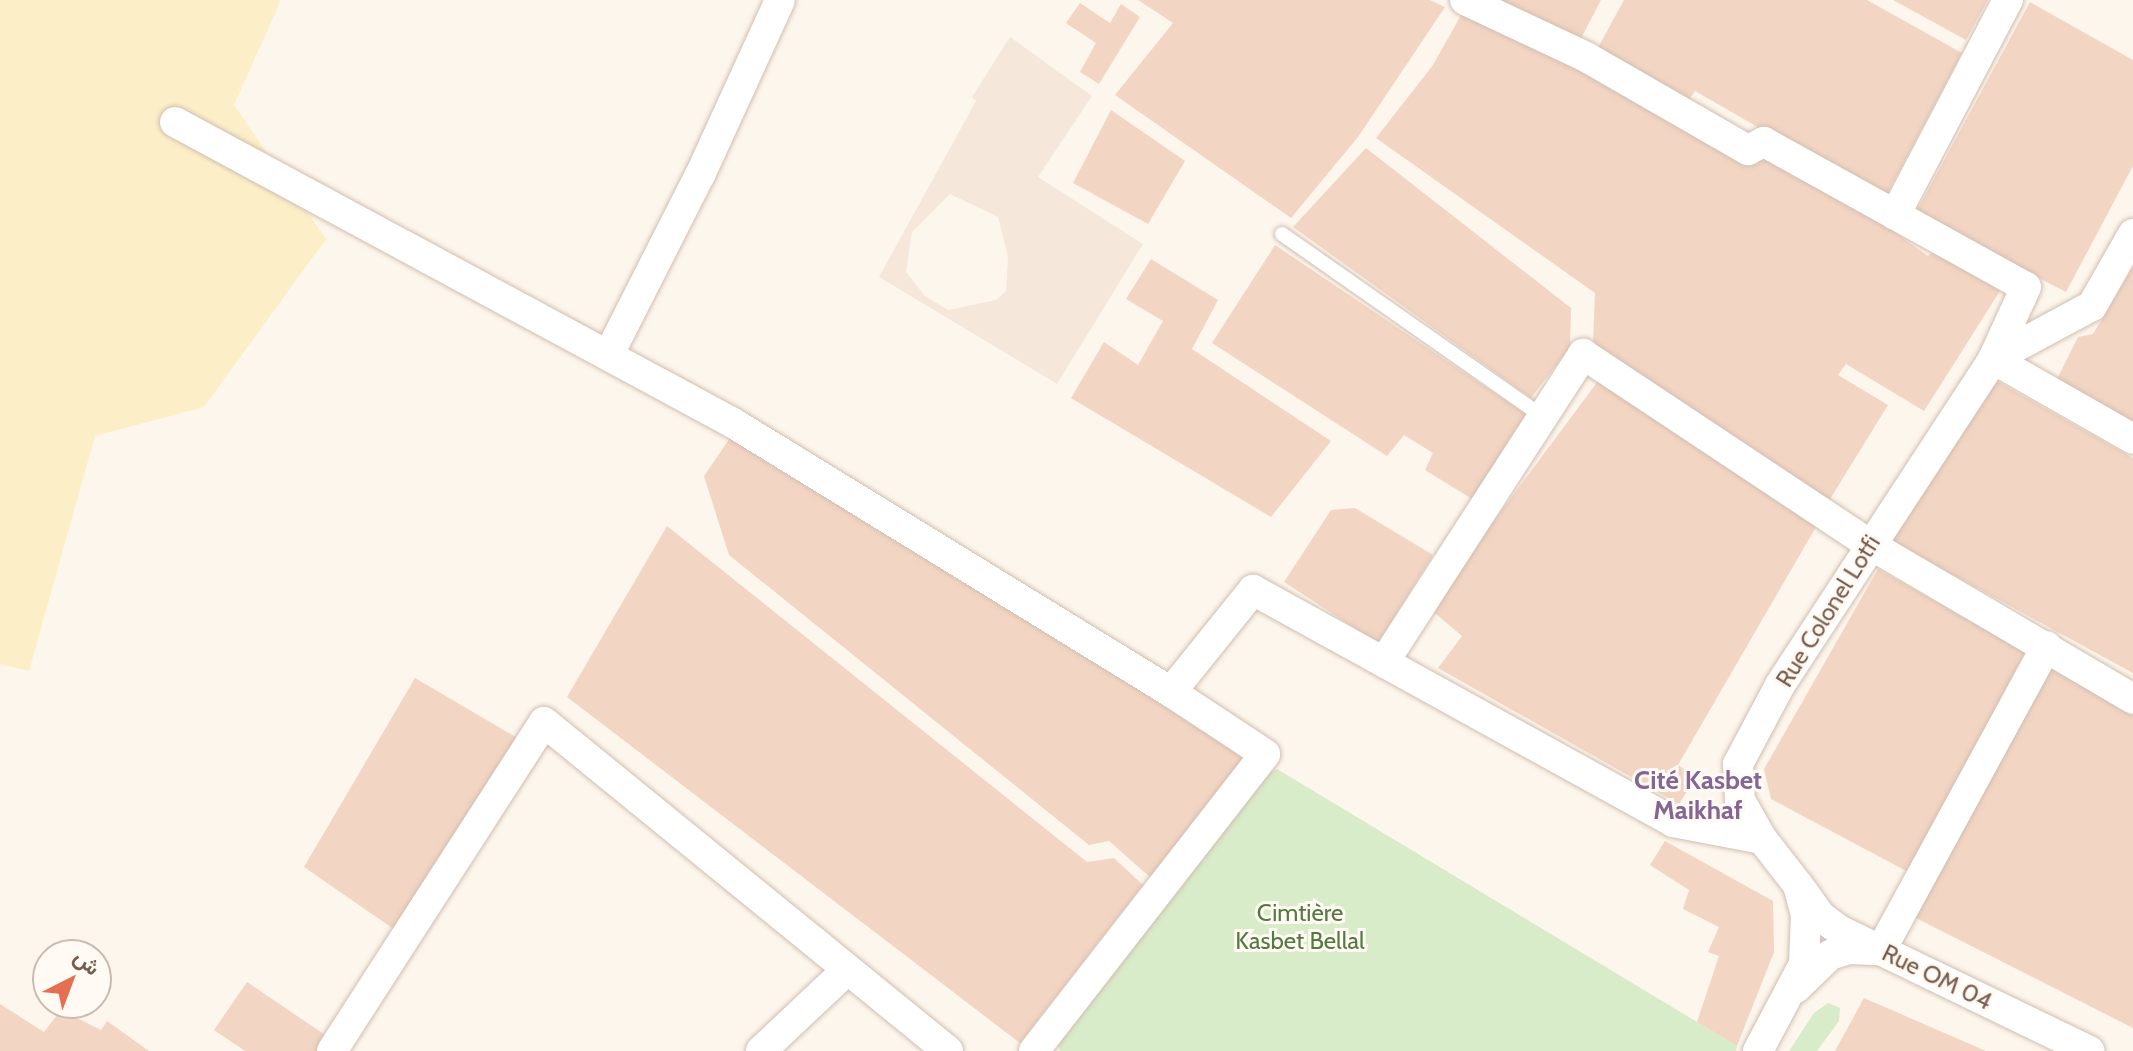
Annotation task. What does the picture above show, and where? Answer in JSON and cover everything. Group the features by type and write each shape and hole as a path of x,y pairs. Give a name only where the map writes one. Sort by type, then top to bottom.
{"street":[{"path":"609,354 780,0"},
{"path":"1465,0 1586,57 1748,150 1764,142 2026,287 1993,359 2133,439"},
{"path":"1895,215 2008,0"},
{"path":"175,122 733,423 1171,692 1265,754 1034,1051"},
{"name":"Rue Colonel Lotfi","path":"1758,1051 1795,988 1808,939 1798,885 1762,839 1740,800 1738,764 1780,685 1869,544 1993,359 2092,306 2133,234"},
{"path":"1384,662 1583,354 1869,544 2133,699"},
{"path":"1171,692 1253,590 1673,822 1762,839"},
{"path":"1795,988 1830,955 1848,949 1881,950 2047,646"},
{"path":"332,1051 544,722 948,1051"},
{"name":"Rue OM 04","path":"1798,885 1820,916 1881,950 2089,1051"},
{"path":"761,1051 846,971"}],"lane":[{"path":"1282,234 1542,416"}],"shaded area":[{"path":"1010,37 1092,96 1038,177 1143,244 1057,384 879,277 976,101 972,97","holes":["950,194 998,217 1008,256 1006,291 996,300 948,310 925,296 906,272 912,232"]}],"green space":[{"name":"Cimtière Kasbet Bellal","path":"1277,769 1737,1046 1736,1051 1060,1051 1056,1040 1253,783"},
{"path":"1828,1003 1840,1008 1839,1021 1817,1051 1789,1051 1814,1013"}],"sand":[{"path":"0,0 281,0 234,105 326,239 204,407 95,436 29,671 0,664"}],"building":[{"path":"1138,0 1430,0 1445,7 1358,137 1291,218 1115,95 1173,23"},
{"path":"1485,0 1601,0 1577,46"},
{"path":"1624,0 1867,0 1962,53 1884,200 1695,91 1686,104 1595,53"},
{"path":"1893,0 1988,0 1966,40"},
{"path":"2030,2 2133,60 2133,166 2066,292 1915,214"},
{"path":"1080,3 1110,23 1121,4 1140,17 1099,84 1080,72 1096,43 1066,23"},
{"path":"1464,10 1758,151 1862,209 1928,256 1937,248 2000,291 1924,411 1846,364 1838,375 1888,405 1827,504 1593,343 1595,293 1376,138 1433,65"},
{"path":"1111,110 1185,161 1148,224 1073,183"},
{"path":"1366,148 1571,308 1570,347 1531,398 1293,227"},
{"path":"1275,245 1530,417 1477,502 1425,470 1433,453 1404,435 1387,456 1212,343"},
{"path":"1151,259 1218,300 1192,349 1331,441 1271,517 1071,398 1104,342 1138,365 1163,321 1126,299"},
{"path":"2133,267 2133,425 2055,383 2078,337 2093,334"},
{"path":"1601,377 1820,520 1678,765 1696,777 1679,804 1438,668 1462,636 1429,608"},
{"path":"1993,379 2133,458 2133,673 1889,540"},
{"path":"734,432 1247,759 1151,878 1109,841 1089,845 729,555 704,476"},
{"path":"1355,508 1433,555 1378,643 1284,582 1331,510"},
{"path":"667,526 1087,862 1114,858 1143,885 1020,1043 567,697"},
{"path":"1878,569 2025,652 1910,873 1771,799 1764,769"},
{"path":"2050,666 2133,715 2133,1028 1914,917"},
{"path":"415,678 524,742 398,932 304,867"},
{"path":"1665,841 1773,901 1774,952 1737,1046 1697,1022 1719,956 1708,952 1719,927 1683,909 1689,890 1650,865"},
{"path":"247,982 331,1039 323,1051 245,1051 214,1030"},
{"path":"1864,998 1986,1051 1835,1051"},
{"path":"0,1004 44,1032 54,1019 79,1019 101,1030 107,1021 149,1051 0,1051"}],"district":[{"name":"Cité Kasbet Maikhaf","path":"1698,796"}]}
